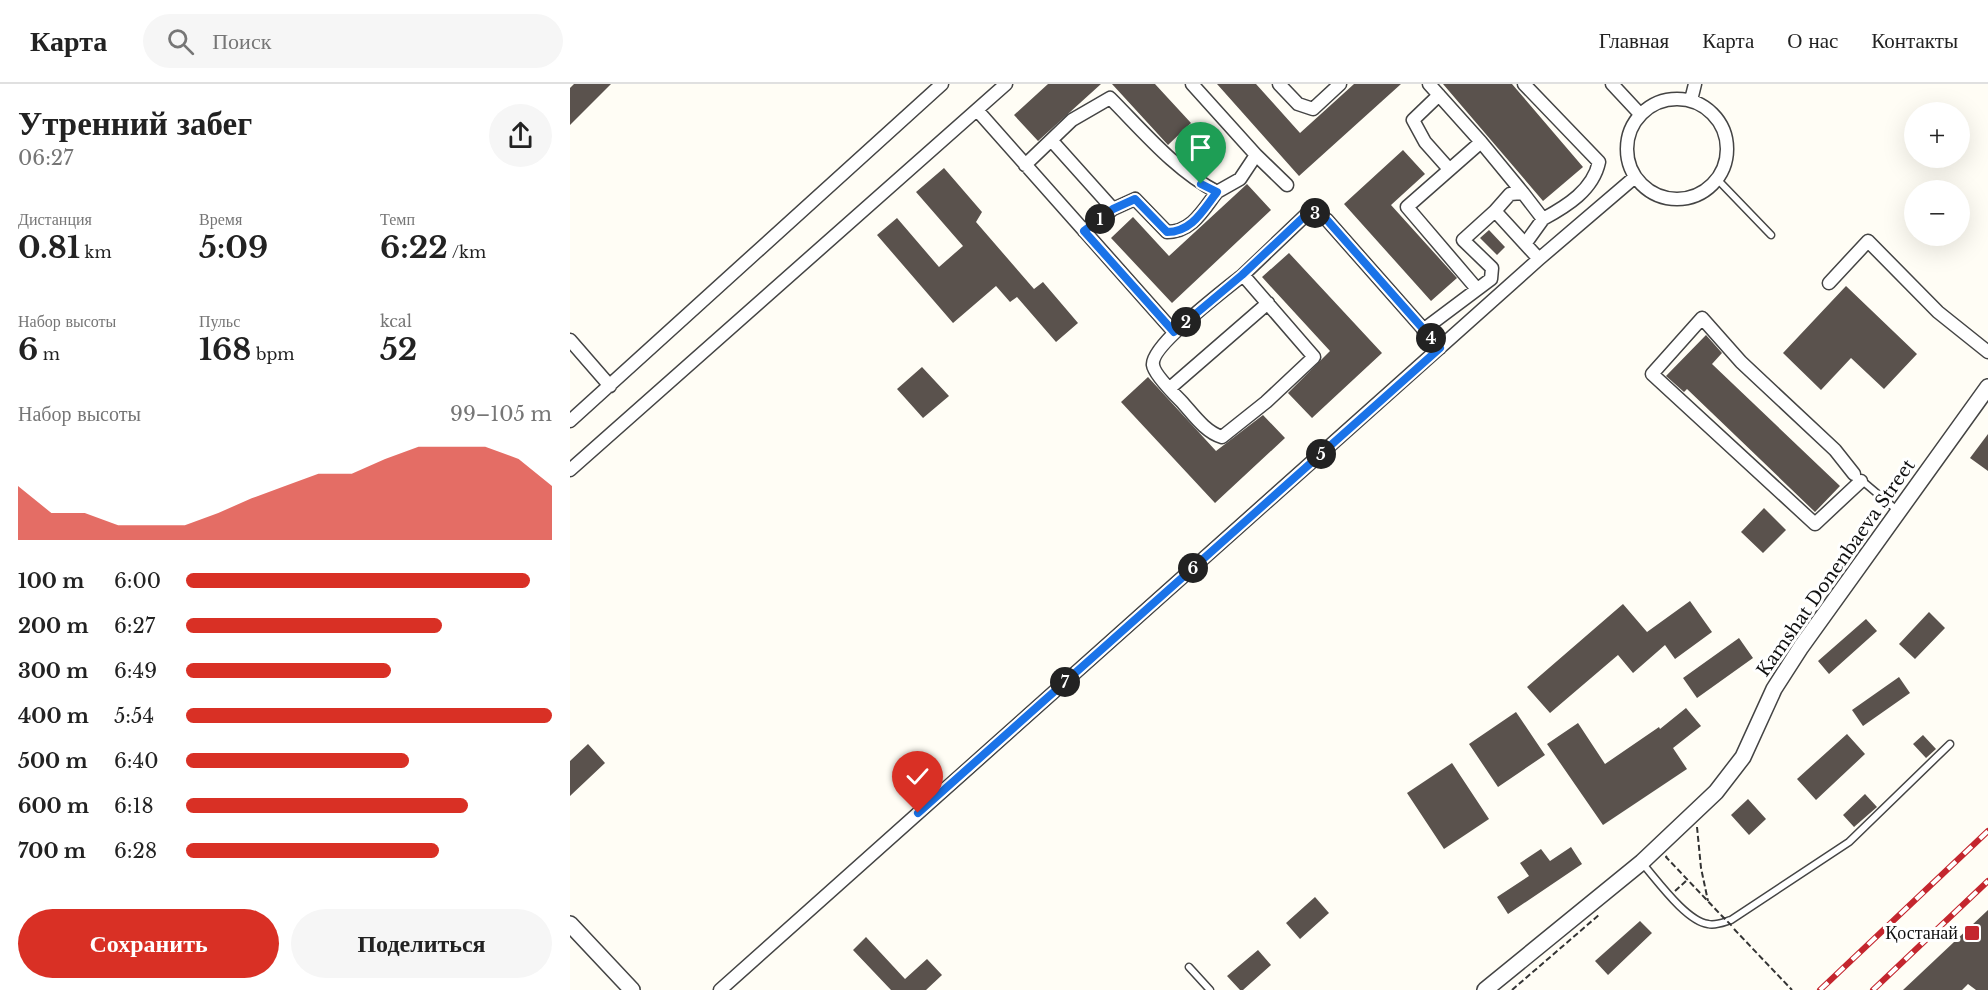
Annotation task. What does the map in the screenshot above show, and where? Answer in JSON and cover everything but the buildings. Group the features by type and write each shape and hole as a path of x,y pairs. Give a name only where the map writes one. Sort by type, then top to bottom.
{"street":[{"path":"570,421 942,84"},
{"path":"570,470 1006,84"},
{"path":"1192,84 1256,155 1287,184"},
{"path":"1279,84 1298,104 1313,109 1340,84"},
{"path":"1429,84 1481,142 1543,219"},
{"path":"1524,84 1599,162 1596,175 1571,204 1543,219 1525,244"},
{"path":"1612,84 1640,114"},
{"path":"1691,100 1695,84"},
{"path":"1439,95 1413,120 1425,142 1449,170"},
{"path":"1025,165 1072,120 1110,98 1163,152 1201,184 1217,192"},
{"path":"1677,98 1691,100 1704,106 1722,126 1727,153 1724,167 1717,179 1706,190 1691,197 1676,199 1660,196 1646,188 1635,177 1629,165 1627,151 1632,125 1651,105 1677,98"},
{"path":"977,110 1174,332"},
{"path":"1052,141 1113,209"},
{"path":"1478,289 1407,207 1481,142"},
{"path":"1084,231 1113,209 1135,199 1167,232 1180,232 1198,218 1217,192 1240,179 1256,155"},
{"path":"720,990 1539,259 1635,177"},
{"path":"1448,254 1510,194 1523,193"},
{"path":"1242,275 1314,357 1266,402 1222,437 1212,434 1153,368 1157,351 1174,332 1242,275 1310,211 1327,220 1440,348"},
{"path":"1495,211 1539,259"},
{"path":"1424,330 1491,279 1492,268 1463,240"},
{"path":"1829,283 1868,241 1938,312 1988,352"},
{"path":"1170,388 1268,303"},
{"path":"1702,318 1741,362 1835,450 1858,478 1815,524 1652,374 1702,318"},
{"path":"570,340 610,386"},
{"name":"Kamshat Donenbaeva Street","path":"1485,990 1642,862 1716,792 1743,756 1779,681 1801,647 1988,387"},
{"path":"570,924 628,989"}],"lane":[{"path":"1717,179 1771,235"},
{"path":"1858,478 1899,511"},
{"path":"1642,862 1670,895 1697,921 1710,925 1731,920 1849,843 1950,744"},
{"path":"1188,968 1210,990"}],"path":[{"path":"1697,824 1701,868 1708,901 1792,990"},
{"path":"1670,895 1686,880"},
{"path":"1512,990 1603,912"}],"railway":[{"path":"1820,990 1988,831"},
{"path":"1873,990 1988,881"}],"place":[{"name":"Қостанай","path":"1972,933"}],"route":[{"path":"918,813 1440,348 1327,220 1310,211 1242,275 1174,332 1084,231 1113,209 1135,199 1167,232 1180,232 1198,218 1217,192 1201,184"}]}
